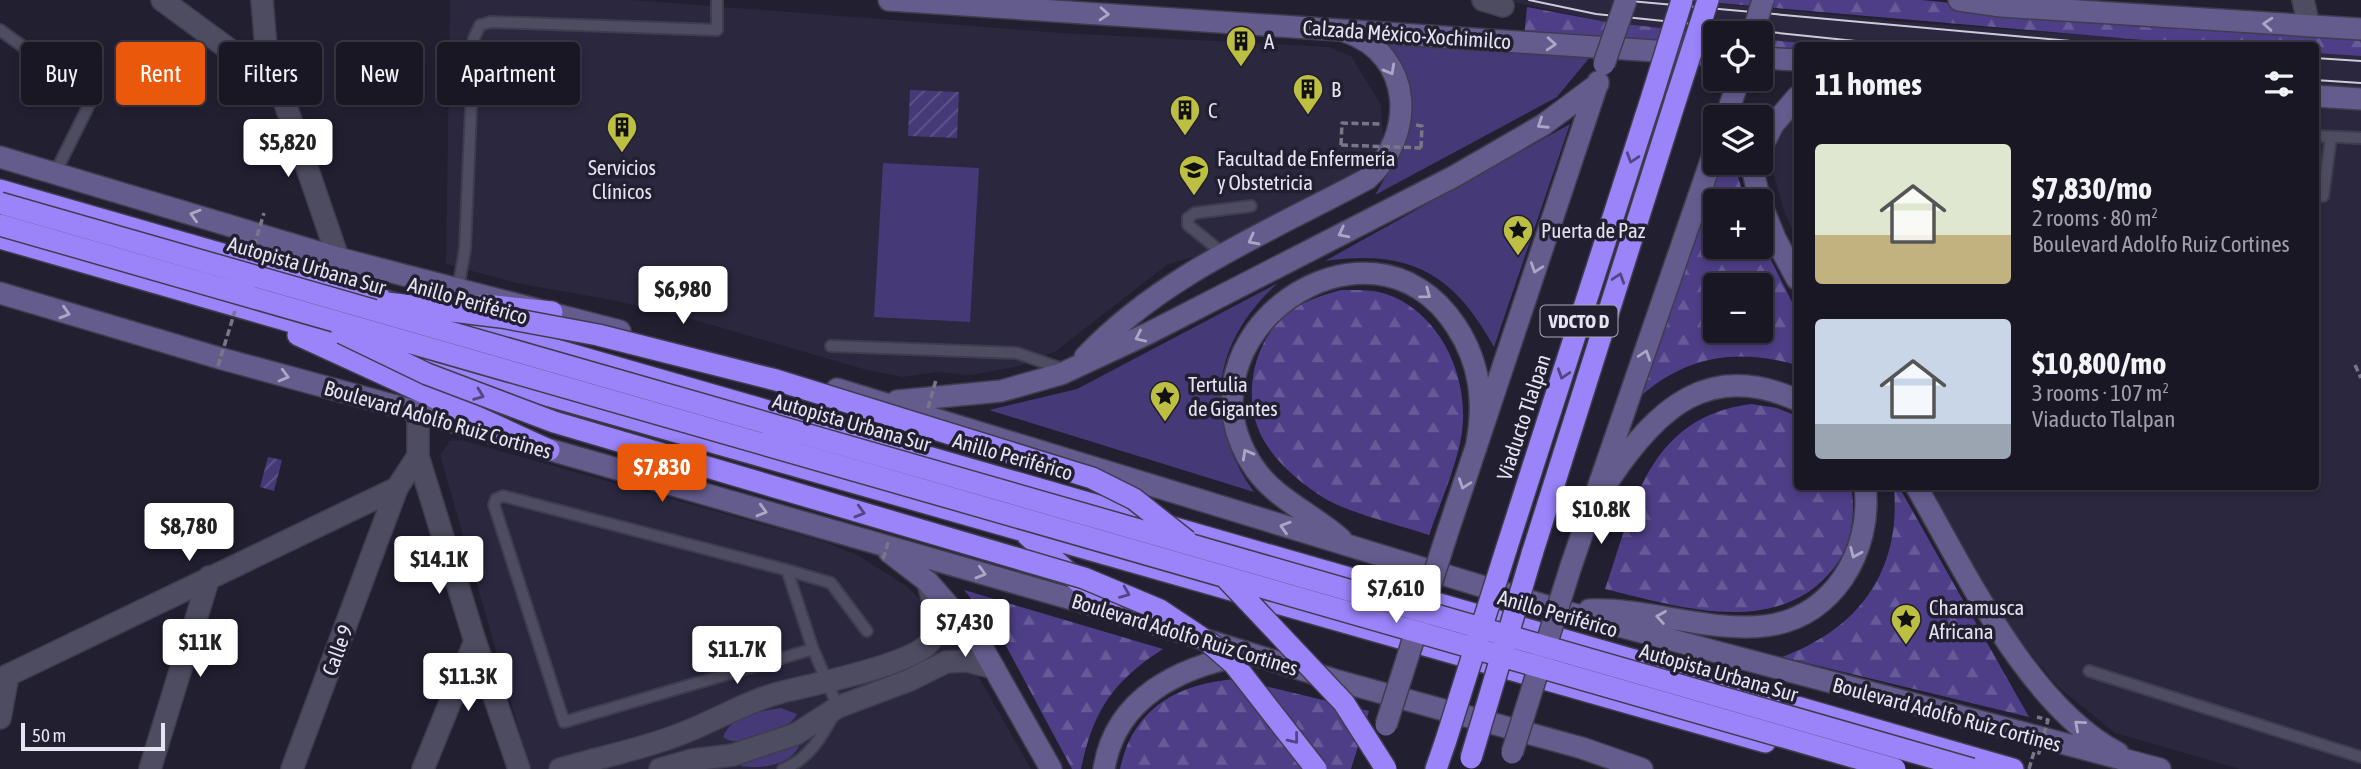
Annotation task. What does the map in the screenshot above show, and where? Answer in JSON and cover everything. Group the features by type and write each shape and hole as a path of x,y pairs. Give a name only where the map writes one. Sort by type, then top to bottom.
{"highway":[{"name":"Viaducto Tlalpan","path":"1436,769 1682,0"},
{"name":"VDCTO D","path":"1469,763 1532,554 1708,0"},
{"name":"Anillo Periférico","path":"0,190 2013,769"},
{"name":"Autopista Urbana Sur","path":"0,203 1972,769"},
{"path":"0,225 1895,769"},
{"path":"0,238 1858,769"},
{"path":"356,293 552,312"},
{"path":"319,294 501,317 598,335 776,380 1050,463 1102,483 1160,517 1240,591 1344,703 1386,769"},
{"path":"236,306 549,450"},
{"path":"307,313 427,374 554,422 1084,578 1136,597 1186,626 1234,664 1316,769"},
{"path":"1023,531 1110,610"}],"main road":[{"name":"Calzada México-Xochimilco","path":"889,0 1703,54"},
{"name":"Viaducto Tlalpan","path":"1374,769 1454,511 1626,0"},
{"path":"1757,21 1763,0"},
{"path":"1959,0 2361,29"},
{"path":"1072,369 1118,324 1176,281 1367,179 1378,169 1395,145 1402,116 1399,87 1376,50 1358,37 1338,29"},
{"path":"1773,59 1794,60"},
{"path":"886,402 1023,387 1072,369 1453,177 1543,125 1601,74"},
{"path":"2319,96 2361,99"},
{"path":"1773,125 1794,100"},
{"name":"Boulevard Adolfo Ruiz Cortines","path":"0,157 338,258 552,312 886,402 1350,548 1566,612 2017,734 2160,769"},
{"path":"1509,761 1571,566 1706,175"},
{"path":"1773,233 1794,273"},
{"path":"1350,548 1266,482 1248,457 1235,428 1231,396 1238,362 1255,332 1278,307 1315,284 1360,273 1394,277 1423,290 1445,310 1471,353 1482,409 1476,447"},
{"name":"Boulevard Adolfo Ruiz Cortines","path":"0,293 219,358 418,412 1110,610 1252,654 1581,748 1642,769"},
{"path":"1591,512 1606,485 1642,436 1687,397 1717,386 1745,384 1773,389 1794,399"},
{"path":"1566,612 1623,611 1737,628 1774,625 1791,620 1828,595 1847,570 1863,532 1865,490"},
{"path":"1918,490 1990,614 2050,698 2109,749 2135,762"},
{"path":"879,544 928,582 977,638 1051,769"},
{"path":"1104,769 1116,731 1148,693 1162,683 1201,666 1252,654"}],"street":[{"path":"162,0 219,42"},
{"path":"262,0 266,42"},
{"path":"1483,0 1503,6"},
{"path":"2303,0 2309,26"},
{"path":"286,105 338,258"},
{"path":"418,412 418,456 475,641 519,769"},
{"name":"Calle 9","path":"292,769 397,488 418,456"},
{"path":"0,718 4,677 397,488"},
{"path":"149,769 209,577"},
{"path":"560,769 683,734 723,713 783,692 829,683 909,655 928,645 936,627 928,582"},
{"path":"423,769 475,641"},
{"path":"660,769 700,764 796,734 838,707 910,680 946,662 967,661 994,668"},
{"path":"683,734 700,764"}],"lane":[{"path":"458,289 464,248 474,38 480,25 491,22 717,30 717,0"},
{"path":"0,30 93,97 55,173"},
{"path":"2319,136 2361,138"},
{"path":"2323,196 2331,136"},
{"path":"1225,255 1188,225 1188,218 1195,213 1251,206"},
{"path":"831,346 1017,353 1072,369"},
{"path":"813,649 564,722 494,505 496,499 503,496 831,583 867,631"},
{"path":"783,769 798,764 817,743 838,707 813,649 787,570"},
{"path":"2090,671 2361,757"}],"path":[{"path":"1342,123 1341,145 1421,148 1422,126"},
{"path":"2355,365 2361,379"},
{"path":"2029,769 2034,752 2039,753 2048,720 2037,717"}],"shaded area":[{"path":"450,0 632,0 1062,33 1329,47 1351,56 1381,105 1383,142 1347,187 1225,248 1168,264 1056,351 1019,366 972,375 936,372 903,377 863,369 688,318 612,300 516,283 446,264 448,105 580,105 580,42 449,42"},
{"path":"1503,0 1685,0 1894,21 2174,42 1794,42 1773,40 1773,21 1703,21 1703,33 1607,22"},
{"path":"1376,43 1590,57 1557,97 1375,195 1399,152 1410,119 1409,103 1403,85"},
{"path":"2319,53 2361,56 2361,90 2319,86"},
{"path":"910,90 959,92 957,138 908,136"},
{"path":"2319,104 2361,107 2361,769 2240,769 2115,733 2057,686 1995,610 1932,490 2319,490"},
{"path":"1794,113 1794,232 1786,216 1773,173 1775,142"},
{"path":"1570,124 1494,347 1462,301 1445,284 1426,272 1405,263 1381,259 1325,261"},
{"path":"883,163 979,168 970,322 874,317"},
{"path":"1278,283 1256,306 1239,331 1227,356 1221,383 1221,410 1226,437 1237,465 1254,492 989,410 1077,389"},
{"path":"461,440 822,541 859,556 905,585 951,628 1031,769 530,769 440,455 450,441"},
{"path":"268,457 282,460 274,491 260,487"},
{"path":"781,708 797,714 785,727 774,733 740,741 723,737 740,719"},
{"path":"796,743 799,746 795,753 782,762 757,767 741,766 741,761"}],"green space":[{"path":"1685,0 1921,0 2004,8 2361,30 2361,56 2319,53 2319,42 2166,42"},
{"path":"1527,7 1607,22 1703,33 1703,49 1524,37"},
{"path":"1773,40 1794,42 1794,56 1773,54"},
{"path":"1718,175 1737,175 1742,189 1713,189"},
{"path":"1703,218 1703,259 1770,259 1794,306 1794,364 1755,357 1735,357 1697,363 1678,371 1642,395"},
{"path":"1341,290 1381,293 1412,307 1440,337 1458,376 1462,396 1461,438 1429,535 1360,513 1324,498 1284,467 1271,452 1258,428 1253,411 1253,374 1265,340 1275,325 1294,309 1313,299"},
{"path":"1751,404 1777,408 1794,415 1794,490 1851,490 1851,529 1840,559 1811,590 1785,604 1756,611 1695,609 1605,589 1625,527 1650,470 1667,447 1688,427 1716,413"},
{"path":"1894,490 1901,490 2029,717 1782,657 1833,630 1854,613 1870,593 1882,570 1890,545"},
{"path":"964,590 1163,649 1131,673 1108,699 1092,730 1081,769 1072,769 998,631"},
{"path":"1235,679 1369,711 1351,769 1120,769 1135,730 1161,703 1194,687"}],"tram line":[{"path":"1529,0 1596,14 1866,42"},
{"path":"1619,0 2082,42"},
{"path":"2319,58 2361,61"},
{"path":"2319,80 2361,83"}],"place":[{"name":"A","path":"1241,68"},
{"name":"B","path":"1308,116"},
{"name":"C","path":"1185,137"},
{"name":"Servicios Clínicos","path":"622,154"},
{"name":"Facultad de Enfermería y Obstetricia","path":"1194,197"},
{"name":"Puerta de Paz","path":"1518,257"},
{"name":"Tertulia de Gigantes","path":"1165,423"},
{"name":"Charamusca Africana","path":"1906,646"}]}
